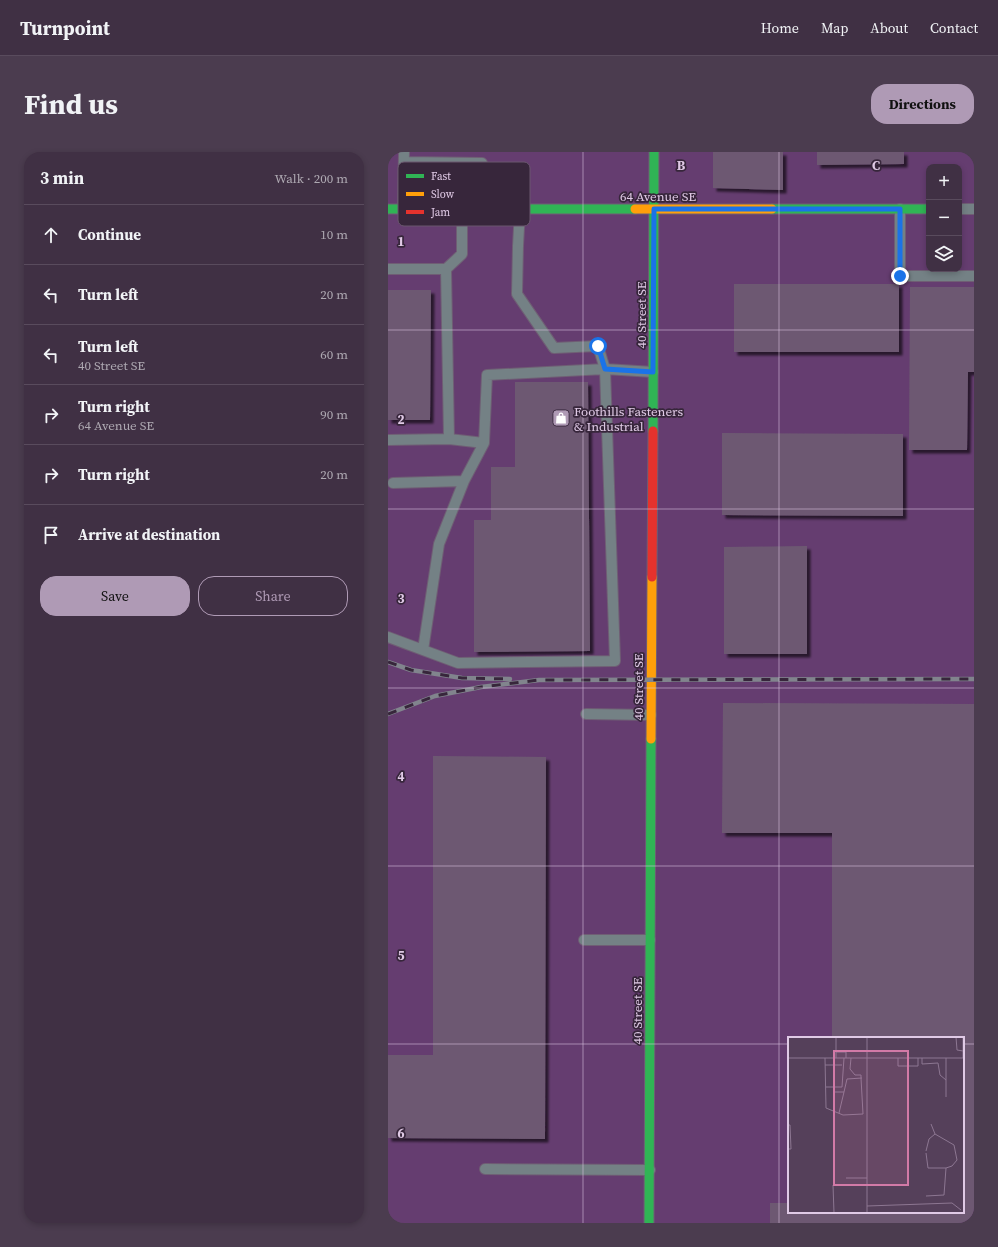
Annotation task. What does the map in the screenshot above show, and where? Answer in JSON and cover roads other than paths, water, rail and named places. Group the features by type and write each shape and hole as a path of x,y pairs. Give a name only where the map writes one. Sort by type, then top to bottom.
{"street":[{"name":"40 Street SE","path":"650,1223 654,152"},
{"path":"404,157 469,162"},
{"name":"64 Avenue SE","path":"530,209 926,209"},
{"path":"900,209 900,276 974,276"},
{"path":"962,209 974,209"},
{"path":"388,269 446,269 462,254 462,226"},
{"path":"388,637 458,663 615,661 605,369 598,346 554,348 517,294 519,226"},
{"path":"446,269 449,439"},
{"path":"423,650 439,544 464,481 484,443 487,375 605,369 653,372"},
{"path":"388,440 449,439 484,443"},
{"path":"393,483 464,481"},
{"path":"586,714 651,714"},
{"path":"584,940 650,940"},
{"path":"485,1169 650,1170"}],"railway":[{"path":"388,662 411,670 462,678 510,679"},
{"path":"388,714 435,696 481,687 539,680 974,679"}],"place":[{"name":"Foothills Fasteners & Industrial","path":"561,418"}]}
